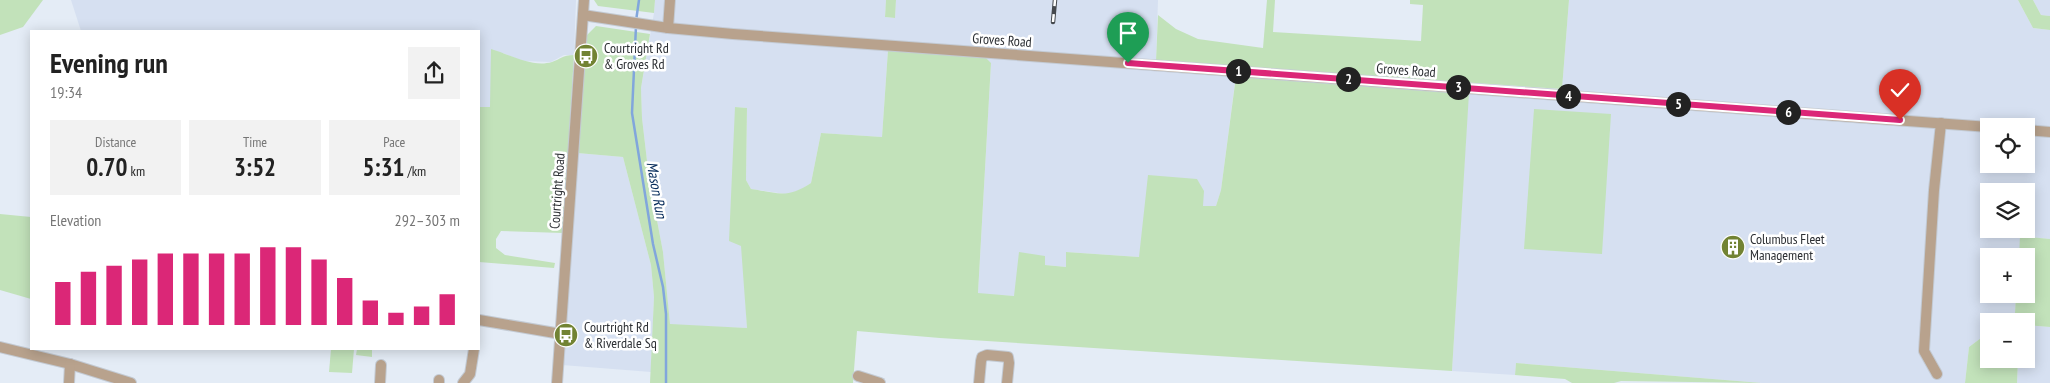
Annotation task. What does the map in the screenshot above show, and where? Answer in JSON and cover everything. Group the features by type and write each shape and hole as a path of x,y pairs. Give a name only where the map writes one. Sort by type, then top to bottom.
{"street":[{"name":"Courtright Road","path":"557,383 584,0"},
{"path":"668,28 670,0"},
{"name":"Groves Road","path":"583,14 668,28 733,34 1980,126"},
{"path":"1937,374 1924,351 1934,190 1941,123"},
{"path":"2035,131 2050,132"},
{"path":"480,320 561,334"},
{"path":"0,347 70,364 131,383"},
{"path":"463,383 470,374 474,350"},
{"path":"979,383 982,358 987,355 1008,357 1007,383"},
{"path":"69,383 70,364"},
{"path":"380,383 381,364"},
{"path":"858,376 880,383"}],"shaded area":[{"path":"71,0 576,0 574,55 564,55 551,62 522,61 503,53 490,107 480,107 480,30 81,30"},
{"path":"655,0 886,0 885,17 895,18 896,0 1158,0 1156,61 1237,67 1221,190 1216,206 1203,206 1139,257 1067,252 1066,267 1045,265 1015,296 978,294 991,63 888,50 882,137 821,133 811,183 797,192 785,194 751,189 746,180 747,108 735,107 747,328 670,325 663,252 649,178 642,118 641,88"},
{"path":"1569,0 2018,0 2033,28 2050,30 2050,239 2035,237 2035,183 1980,183 1980,238 2021,238 2020,248 1980,248 1980,303 2016,303 2015,313 1980,313 1980,339 1969,347 1965,383 1762,383 1516,363 1515,375 1452,371 1469,83 1562,89"},
{"path":"2033,0 2050,0 2050,16 2041,15"},
{"path":"577,153 623,157 651,265 654,297 651,372 562,365"},
{"path":"2035,326 2050,327 2050,383 2017,383 2018,368 2035,368"}],"green space":[{"path":"0,0 43,0 23,27 0,35"},
{"path":"594,0 655,0 654,13 598,6"},
{"path":"886,0 896,0 895,18 885,17"},
{"path":"1267,0 1275,0 1273,32 1421,41 1423,5 1410,4 1410,0 1569,0 1562,89 1156,61 1158,15 1176,29 1198,39 1263,48"},
{"path":"2018,0 2033,0 2041,15 2050,16 2050,30 2033,28"},
{"path":"596,26 650,34 641,88 642,118 649,178 663,252 670,324 747,328 741,246 729,241 735,107 747,108 746,180 751,189 782,194 795,191 811,183 821,133 882,137 888,50 986,58 991,63 978,293 1014,296 1019,252 1045,256 1045,265 1066,267 1066,252 1139,257 1148,175 1197,179 1204,191 1203,206 1216,206 1221,190 1236,76 1469,93 1452,371 857,331 853,383 650,383 654,297 651,265 623,157 577,153 586,36"},
{"path":"491,49 521,60 537,63 552,62 564,56 574,55 563,233 501,231 496,239 496,248 505,255 555,263 554,268 480,262 480,107 490,107"},
{"path":"1534,109 1611,114 1602,254 1524,249"},
{"path":"0,214 30,217 30,299 0,290"},
{"path":"2020,238 2050,239 2050,327 2035,326 2035,313 2015,313 2016,303 2035,303 2035,248 2019,248"},
{"path":"1980,339 1980,368 2018,368 2017,383 1965,383 1969,347"},
{"path":"331,350 354,350 352,373 329,372"},
{"path":"357,350 372,350 372,357 356,355"},
{"path":"1516,363 1762,383 1621,381 1614,383 1572,383 1565,379 1515,375"}],"waterway":[{"name":"Mason Run","path":"636,21 639,0"},
{"name":"Mason Run","path":"636,26 632,113 653,244 663,287 666,314 666,383"}],"railway":[{"path":"1053,22 1055,0"}],"place":[{"name":"Courtright Rd & Groves Rd","path":"586,56"},
{"name":"Columbus Fleet Management","path":"1733,247"},
{"name":"Courtright Rd & Riverdale Sq","path":"566,335"}],"route":[{"path":"1128,63 1900,120"}]}
